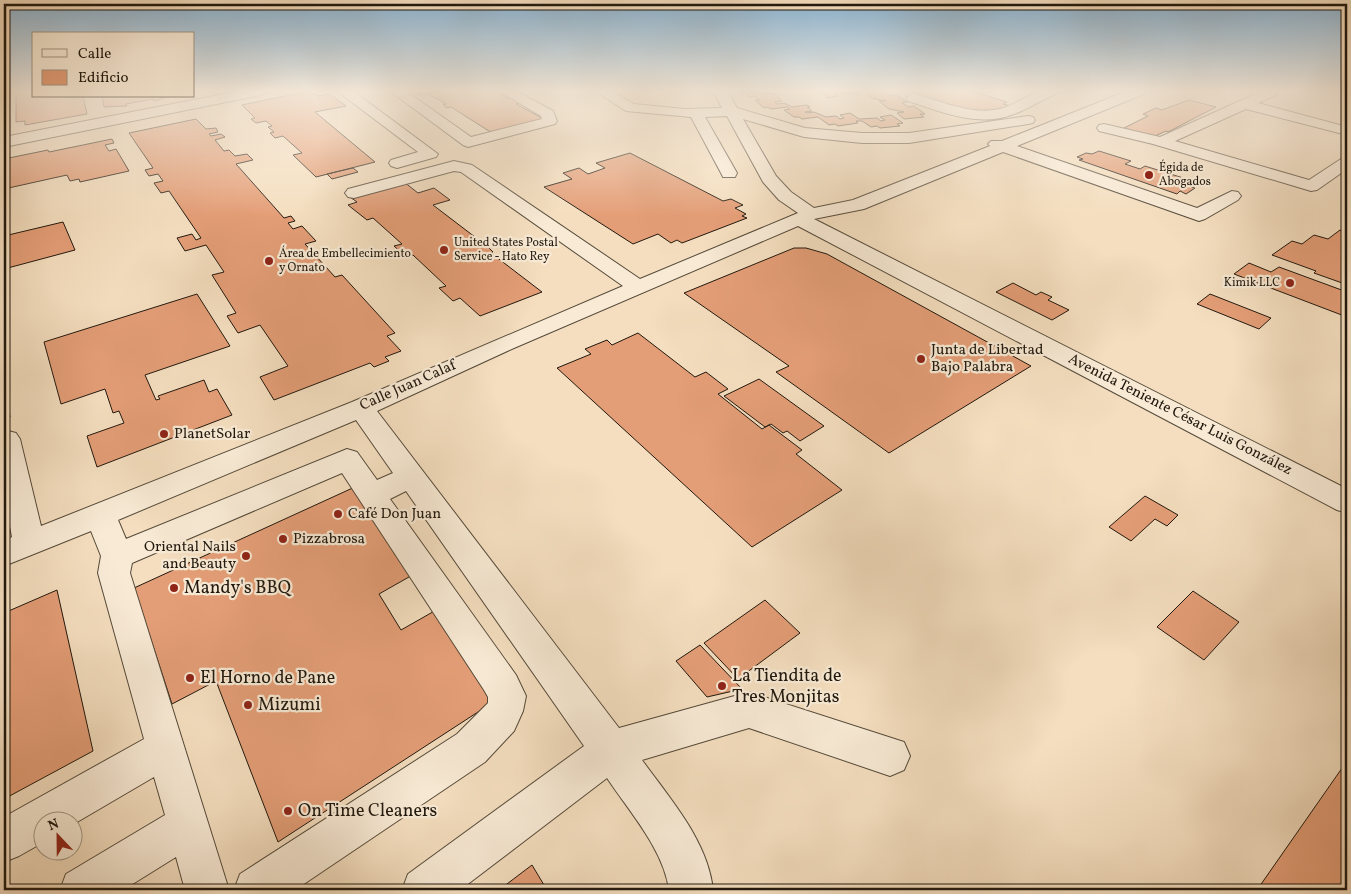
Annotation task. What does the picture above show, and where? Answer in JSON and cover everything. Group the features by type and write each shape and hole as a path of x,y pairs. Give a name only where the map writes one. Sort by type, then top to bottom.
{"street":[{"path":"4,142 51,133"},
{"path":"382,167 430,154 401,133"},
{"path":"455,133 468,142 504,133"},
{"path":"705,133 730,173"},
{"name":"Avenida Teniente César Luis González","path":"745,133 769,178 805,217 1347,502"},
{"path":"811,133 862,138 909,138 944,133"},
{"path":"963,145 994,133"},
{"path":"805,217 858,205 1036,133"},
{"path":"1121,133 1161,142 1311,186 1347,162"},
{"path":"1161,142 1181,133"},
{"path":"980,138 1199,214 1232,196"},
{"path":"354,193 454,166 466,168 638,287"},
{"path":"805,217 831,195"},
{"name":"Calle Juan Calaf","path":"17,548 362,408 506,342 805,217"},
{"path":"362,408 611,750 673,839 689,874 691,890"},
{"path":"4,440 6,439 17,548"},
{"path":"117,556 347,459 497,678 507,696 505,710 493,727 471,748 256,890"},
{"path":"372,495 412,476"},
{"path":"100,514 117,556 114,574 207,890"},
{"path":"424,890 611,750 748,710 890,756"},
{"path":"4,841 166,748"},
{"path":"82,890 189,825"}],"building":[{"name":"Área de Embellecimiento y Ornato","path":"129,133 215,133 209,134 211,136 221,134 225,137 215,140 224,151 229,150 235,156 247,154 253,160 236,164 284,218 291,216 295,221 288,223 293,229 302,226 316,241 305,244 335,277 342,275 395,333 387,336 401,351 385,357 389,361 374,367 370,363 274,400 260,377 288,366 260,325 238,333 227,316 236,313 212,275 224,272 206,245 185,251 177,238 192,234 196,240 201,238 169,191 161,193 154,183 163,181 158,174 149,176 145,170 153,168"},
{"path":"270,133 340,133 375,162 316,177 293,155 302,153 283,136 275,138"},
{"path":"1139,133 1162,133 1153,137"},
{"path":"112,139 114,143 105,145 109,151 116,149 129,171 80,182 79,179 70,181 67,175 4,189 4,159"},
{"name":"Égida de Abogados","path":"1099,151 1131,161 1125,164 1140,169 1145,166 1196,182 1189,186 1195,188 1186,194 1180,191 1177,194 1079,160 1083,159 1077,157"},
{"path":"630,153 723,201 731,199 743,205 735,208 746,214 742,216 747,218 682,243 677,240 671,243 658,234 633,244 544,187 572,179 563,173 579,168 588,174 605,168 596,163"},
{"path":"353,168 358,172 332,179 327,174"},
{"name":"United States Postal Service - Hato Rey","path":"404,182 418,193 434,188 450,200 433,205 542,292 480,316 460,298 453,301 439,288 446,286 413,255 406,257 394,246 402,244 373,218 367,220 348,205 357,202 350,197"},
{"path":"63,222 75,250 4,269 4,236"},
{"path":"1340,230 1347,233 1347,282 1345,284 1272,255 1292,241 1302,244 1314,235 1328,239"},
{"path":"794,248 806,248 827,254 1031,366 889,453 776,372 789,366 684,293"},
{"name":"Kimik LLC","path":"1249,263 1271,272 1279,267 1347,292 1347,317 1234,274"},
{"path":"1013,283 1036,295 1041,292 1052,297 1048,300 1069,310 1052,320 996,292"},
{"path":"197,294 230,346 145,375 156,400 160,399 158,396 204,380 209,392 217,389 232,415 97,467 87,436 124,423 119,411 113,413 105,389 61,404 44,342"},
{"path":"1210,294 1271,318 1259,329 1197,304"},
{"path":"638,333 695,377 706,372 728,389 718,394 762,429 769,425 802,450 796,454 842,490 752,547 557,368 591,354 585,349 607,340 612,345"},
{"path":"759,379 824,426 800,441 787,431 783,433 771,424 765,427 724,396"},
{"path":"4,387 10,417 4,420"},
{"path":"357,486 416,573 379,594 401,630 438,609 498,699 278,842 216,681 172,704 134,588"},
{"path":"1145,496 1178,515 1167,526 1155,519 1131,541 1109,527"},
{"path":"57,590 93,751 4,799 4,613"},
{"path":"1193,591 1239,622 1204,660 1157,627"},
{"path":"765,600 800,633 738,679 704,643"},
{"path":"700,645 742,689 707,697 676,661"},
{"path":"1347,761 1347,890 1257,890"},
{"path":"532,865 547,890 499,890"}],"place":[{"name":"Égida de Abogados","path":"1149,175"},
{"name":"United States Postal Service - Hato Rey","path":"444,250"},
{"name":"Área de Embellecimiento y Ornato","path":"269,261"},
{"name":"Kimik LLC","path":"1290,283"},
{"name":"Junta de Libertad Bajo Palabra","path":"921,359"},
{"name":"PlanetSolar","path":"164,434"},
{"name":"Café Don Juan","path":"338,514"},
{"name":"Pizzabrosa","path":"283,539"},
{"name":"Oriental Nails and Beauty","path":"246,556"},
{"name":"Mandy's BBQ","path":"174,588"},
{"name":"El Horno de Pane","path":"190,678"},
{"name":"La Tiendita de Tres Monjitas","path":"722,686"},
{"name":"Mizumi","path":"248,705"},
{"name":"On Time Cleaners","path":"288,811"}]}
